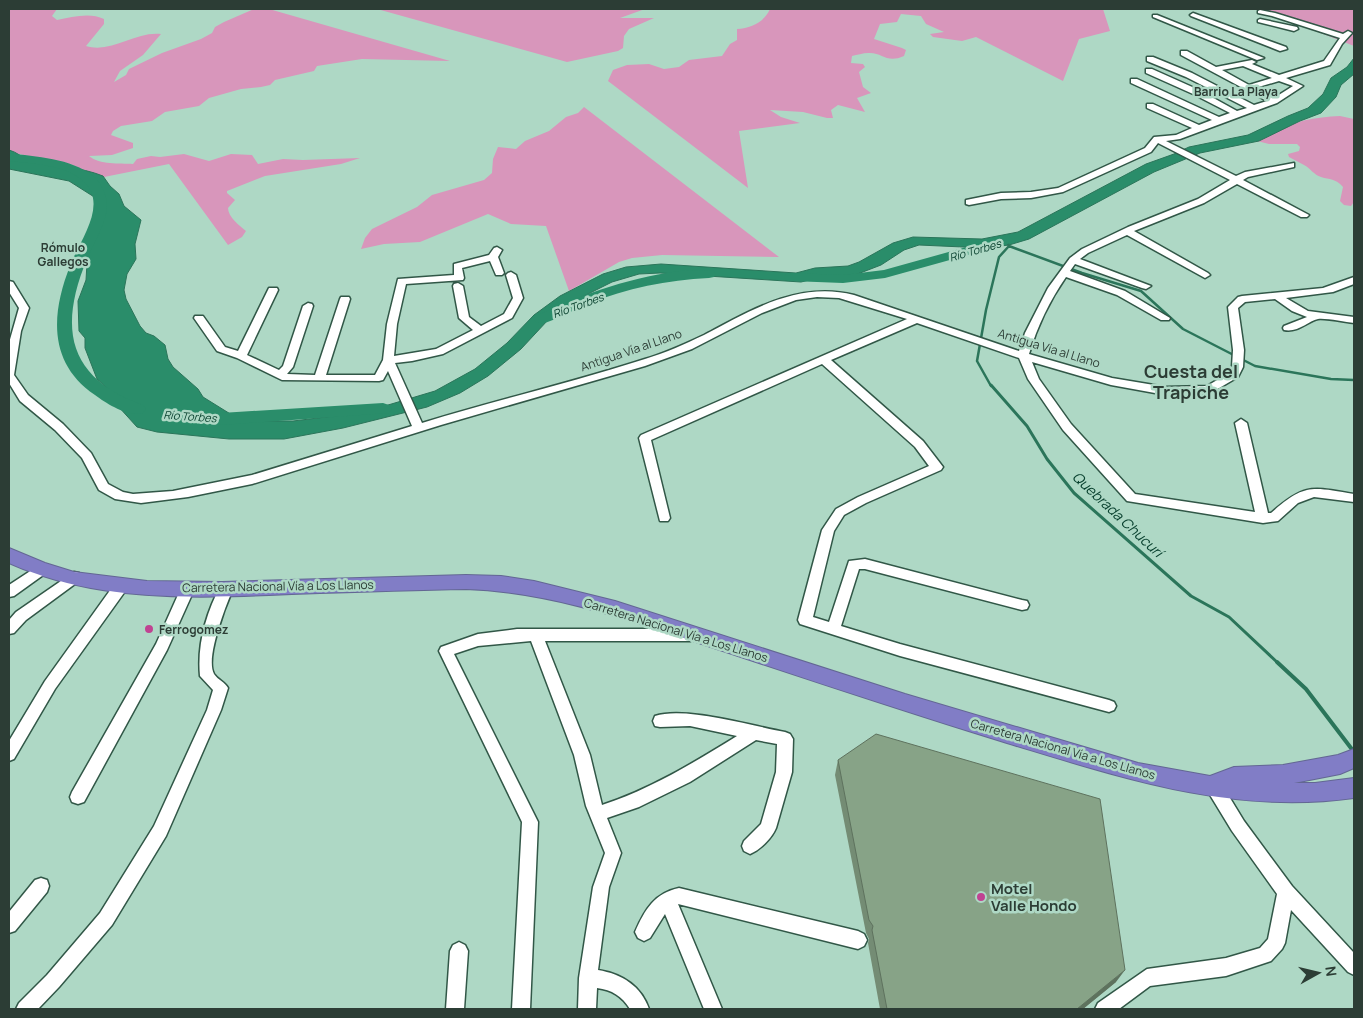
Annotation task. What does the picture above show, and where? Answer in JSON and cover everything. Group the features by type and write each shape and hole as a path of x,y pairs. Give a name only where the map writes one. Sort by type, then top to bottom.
{"highway":[{"name":"Carretera Nacional Vía a Los Llanos","path":"10,557 41,569 121,586 187,590 405,583 501,583 534,588 615,608 1059,750 1138,773 1213,785 1236,791 1278,793 1354,788"},
{"name":"Carretera Nacional Vía a Los Llanos","path":"1213,785 1234,777 1283,775 1340,764 1354,758"}],"street":[{"path":"1186,28 1195,12 1218,24 1283,49"},
{"path":"1260,12 1273,14 1344,38"},
{"path":"1156,16 1260,58 1244,64 1189,75"},
{"path":"1260,21 1344,38"},
{"path":"1198,32 1218,24"},
{"path":"1250,87 1327,63 1344,38"},
{"path":"1184,53 1274,101"},
{"path":"1150,59 1189,75 1253,108"},
{"path":"969,202 1001,196 1041,194 1065,188 1148,150 1157,139 1178,137 1219,120 1274,101 1299,86 1244,64"},
{"path":"1149,71 1196,92 1237,114"},
{"path":"1134,81 1219,120"},
{"path":"1150,106 1199,128"},
{"path":"1157,139 1304,215"},
{"path":"1291,165 1262,170 1234,180 1201,201 1126,231 1085,251 1073,260 1053,288 1030,333 1023,355 1034,379 1067,427 1131,498 1263,518 1274,518 1294,500 1313,492 1354,498"},
{"path":"1126,231 1205,275"},
{"path":"199,318 221,349 241,356 286,378 379,378 388,360 392,324 402,281 459,278 457,266 495,254 499,273"},
{"path":"1073,260 1146,286"},
{"path":"1065,273 1121,293 1165,318"},
{"path":"388,360 412,358 439,352 508,316 518,298 511,275"},
{"name":"Antigua Vía al Llano","path":"9,284 24,308 16,331 9,375 24,398 59,426 87,456 103,487 115,494 128,498 166,497 229,487 288,471 419,428 660,358 709,336 755,312 802,295 826,293 847,296 1023,355 1131,386 1178,393 1210,389 1233,376 1239,363 1239,348 1232,320 1233,307 1242,298 1328,290 1354,280"},
{"path":"458,286 464,318 479,330"},
{"path":"241,356 273,290"},
{"path":"1277,295 1286,303 1314,317 1354,320"},
{"path":"319,378 345,299"},
{"path":"280,375 288,367 308,306"},
{"path":"1288,328 1304,323 1314,317"},
{"path":"664,518 645,438 916,319"},
{"path":"388,360 419,428"},
{"path":"824,360 918,444 937,467 862,500 840,512 828,530 805,620 833,630 1109,706"},
{"path":"1241,423 1263,518"},
{"path":"833,630 854,565 865,564 1022,605"},
{"path":"9,592 41,569"},
{"path":"9,629 21,616 74,577"},
{"path":"9,754 50,685 121,586"},
{"path":"25,1009 53,982 106,919 160,831 214,710 221,688 207,676 205,661 209,632 226,589"},
{"path":"78,797 162,646 187,590"},
{"path":"521,1009 530,822 446,651 478,640 517,635 696,635"},
{"path":"536,636 582,755 597,814 613,853 601,887 588,978 588,1009"},
{"path":"660,721 690,720 785,739 784,772 768,828 750,846"},
{"path":"597,814 633,802 685,777 754,733"},
{"path":"1213,785 1238,826 1286,892 1354,966"},
{"path":"9,925 41,886"},
{"path":"1104,1009 1146,978 1226,967 1265,955 1276,943 1286,892"},
{"path":"644,932 658,908 674,896 684,896 858,940"},
{"path":"667,900 713,1009"},
{"path":"454,1009 459,951"},
{"path":"588,978 606,980 622,987 635,998 640,1009"}],"shaded area":[{"path":"9,9 57,9 52,16 57,20 87,15 104,19 104,24 86,46 95,48 114,45 151,34 161,34 143,55 120,71 114,82 126,75 129,69 162,53 201,39 212,33 215,27 254,9 269,9 450,61 362,59 317,66 314,71 275,80 270,85 241,89 209,98 199,106 165,112 152,121 121,126 113,131 111,135 133,143 133,148 112,155 89,156 104,162 133,164 137,159 151,156 160,157 184,154 209,161 231,154 252,155 258,164 283,159 360,158 341,164 265,176 227,191 235,200 228,208 230,215 246,231 242,237 228,245 169,164 99,178 73,165 9,152"},
{"path":"377,9 645,9 620,18 654,18 629,29 624,36 623,48 618,51 567,62"},
{"path":"770,9 1103,9 1110,31 1079,39 1063,81 976,37 962,41 933,37 930,34 944,32 926,24 921,16 901,14 897,22 880,24 874,39 906,50 904,56 893,59 868,53 852,56 851,63 863,64 865,67 859,72 863,87 871,93 857,98 865,112 838,105 831,110 833,118 827,118 803,112 770,110 781,117 800,123 739,131 748,188 608,81 613,70 627,65 649,64 664,69 679,67 689,60 722,56 730,44 737,40 737,29 757,23"},
{"path":"1260,9 1354,9 1354,46"},
{"path":"584,107 779,257 662,255 632,258 619,262 569,291 546,226 511,224 488,214 420,242 384,244 361,249 365,238 372,229 417,207 432,195 484,180 492,173 493,159 498,147 516,149 525,141 549,131 566,117 578,113"},
{"path":"1340,116 1354,119 1354,202 1351,206 1344,205 1340,201 1343,187 1340,184 1319,176 1289,157 1288,154 1299,151 1300,147 1297,144 1269,144 1257,141 1276,130 1297,122"}],"water":[{"path":"1354,58 1354,74 1341,85 1336,97 1321,113 1259,141 1200,153 1154,172 1029,239 1009,245 985,248 919,245 904,250 881,265 855,275 822,277 801,282 660,273 639,274 612,282 572,302 548,320 521,349 488,376 460,393 427,407 343,428 284,439 229,439 157,432 137,427 117,405 107,388 97,379 85,348 85,338 79,331 78,301 86,280 88,247 99,222 99,200 69,181 9,169 9,150 30,160 103,176 119,194 124,206 141,220 135,244 136,259 127,274 124,290 126,299 140,326 146,333 154,336 165,345 168,359 173,367 198,389 203,397 232,415 266,421 293,421 378,408 435,391 475,369 507,343 534,315 560,296 603,274 626,267 661,264 796,273 815,268 848,266 893,243 913,237 982,239 1018,232 1146,164 1189,147 1248,135 1308,108 1323,94 1331,78 1347,67"}],"building":[{"name":"Motel Valle Hondo","path":"876,734 1100,799 1125,970 1077,1009 887,1009 872,930 873,926 869,920 838,760"}],"waterway":[{"name":"Río Torbes","path":"9,157 69,168 90,180 96,188 100,197 100,207 95,227 77,266 71,286 65,320 66,342 72,362 87,380 106,395 137,409"},
{"name":"Río Torbes","path":"791,277 843,279 885,274 1006,240"},
{"name":"Quebrada Chucurí","path":"1007,242 1009,246"},
{"name":"Quebrada Chucurí","path":"991,386 977,361 986,310 999,257 1009,246"},
{"path":"1009,246 1082,273 1141,291 1183,329 1255,366 1331,379 1354,380"},
{"name":"Río Torbes","path":"541,319 581,301 644,281 666,277 709,274"},
{"name":"Quebrada Chucurí","path":"991,385 1027,426 1047,459 1074,493 1191,596 1229,617 1279,664"},
{"name":"Río Torbes","path":"221,419 383,409"},
{"name":"Quebrada Chucurí","path":"1277,662 1306,689 1354,752"}],"place":[{"name":"Ferrogomez","path":"149,629"},
{"name":"Motel Valle Hondo","path":"981,897"}],"district":[{"name":"Barrio La Playa","path":"1236,91"},
{"name":"Rómulo Gallegos","path":"63,254"},
{"name":"Cuesta del Trapiche","path":"1191,381"}]}
